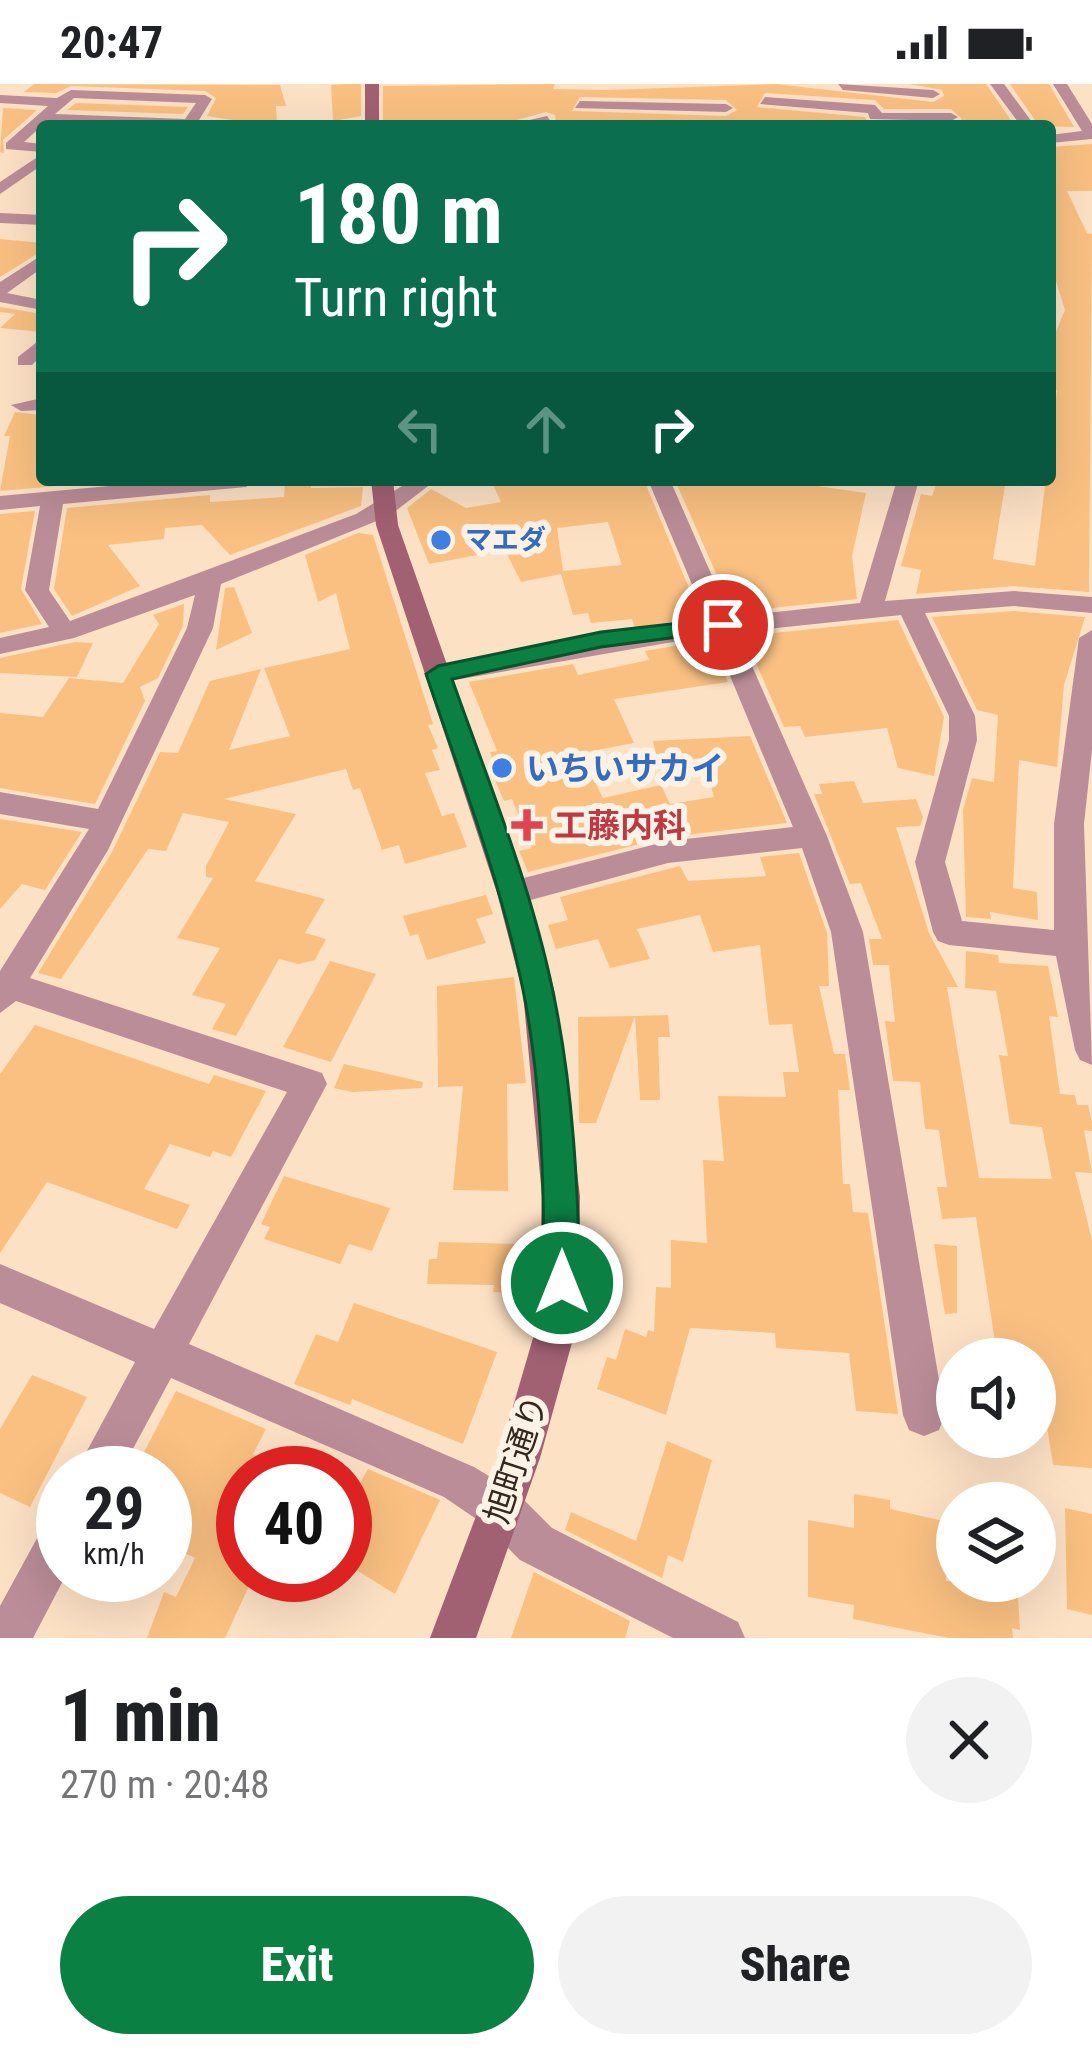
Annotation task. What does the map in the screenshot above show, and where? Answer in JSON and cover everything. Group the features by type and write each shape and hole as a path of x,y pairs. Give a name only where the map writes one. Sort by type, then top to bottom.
{"street":[{"path":"113,97 128,84"},
{"path":"371,120 372,84"},
{"path":"816,84 928,89 952,120"},
{"path":"997,84 1024,120"},
{"path":"1056,138 1092,134 1060,84"},
{"path":"723,120 731,88"},
{"path":"567,92 607,120"},
{"path":"39,120 71,94 206,99 192,120"},
{"path":"0,99 60,102"},
{"path":"765,101 874,109 875,116 925,120"},
{"path":"580,105 726,108"},
{"path":"0,125 36,122"},
{"path":"5,149 36,123"},
{"path":"5,149 36,148"},
{"path":"0,189 36,162"},
{"path":"0,218 36,220"},
{"path":"5,300 36,266"},
{"path":"5,300 36,303"},
{"path":"25,361 36,350"},
{"path":"0,502 182,486"},
{"path":"661,486 812,836 847,932 924,1415"},
{"path":"870,610 906,486"},
{"path":"0,646 65,632 209,581 383,495"},
{"name":"旭町通り","path":"383,495 512,893 539,993 561,1196 562,1283 550,1355 453,1638"},
{"path":"53,498 37,590 65,632"},
{"path":"112,1446 310,1084 5,992 107,821 200,628 209,581"},
{"path":"438,674 601,640 723,625 1021,594 1092,605"},
{"path":"910,607 962,716 963,740 930,862 949,932 1070,944"},
{"path":"1092,638 1069,824 1070,944 1092,1050"},
{"path":"0,803 107,821"},
{"path":"512,893 668,851 812,836"},
{"path":"0,1283 164,1349 460,1483 501,1509 536,1544 722,1638"},
{"path":"8,1638 36,1586"}],"building":[{"path":"34,84 280,85 286,106 276,106 277,120 232,120 207,116 216,98 205,91 71,86 56,93 24,92"},
{"path":"361,84 361,116 333,120 331,85"},
{"path":"555,84 553,89 606,90 776,84 933,102 944,96 942,90 909,84 986,84 1011,120 960,120 951,109 884,109 875,100 765,93 757,107 867,120 555,120 546,112 517,120 383,120 383,86","holes":["580,97 726,100 737,110 726,116 572,111"]},
{"path":"1010,84 1049,84 1074,127 1056,126 1056,120 1035,120"},
{"path":"76,103 188,107 183,114 67,110"},
{"path":"3,108 37,110 3,140 4,153 0,152"},
{"path":"1092,144 1092,191 1067,191 1087,233 1092,234 1089,592 1014,586 916,594 921,570 901,566 921,494 932,496 936,486 1005,486 993,559 1035,566 1045,486 1056,486 1056,332 1065,310 1056,281 1056,147"},
{"path":"0,239 36,242 36,255 0,277"},
{"path":"0,307 36,313 36,331 0,328 15,314 0,312"},
{"path":"15,412 36,414 36,486 57,486 0,491 10,436 4,436"},
{"path":"285,486 363,487 361,506 230,555 202,525 165,528 164,539 108,545 140,586 72,616 54,589 67,508 210,495 210,502 284,497"},
{"path":"494,486 646,486 701,617 635,628 632,619 591,623 588,613 573,615 561,574 521,582 505,550 429,564 407,508 431,489 466,508 501,502","holes":["608,522 622,565 563,571 557,528"]},
{"path":"678,486 817,486 866,493 852,556 857,599 733,612"},
{"path":"35,511 21,589 42,624 0,633 0,514"},
{"path":"358,533 373,535 433,724 428,725 438,748 432,750 440,770 425,773 442,816 454,813 467,847 405,864 399,845 382,850 360,788 353,790 346,769 224,799 296,814 255,881 325,899 305,933 326,939 315,960 299,964 279,959 236,1036 212,1029 226,1004 192,995 220,948 177,938 213,878 206,877 206,866 229,822 183,813 166,851 148,849 61,979 38,973 112,852 160,752 178,753 210,681 261,669 229,750 290,736 264,668 350,649 336,593 318,602 305,555"},
{"path":"234,587 252,633 216,650 225,588"},
{"path":"184,604 183,626 158,678 140,687 145,701 95,804 0,788 0,713 43,717 69,678 123,683 159,624 153,615"},
{"path":"1014,611 1085,617 1064,685 1057,767 1019,760 1013,888 1037,892 1038,920 990,912 991,919 966,917 963,810 972,778 994,782 998,715 977,710 932,617"},
{"path":"898,620 944,717 934,776 898,768 887,728 805,737 800,726 784,727 744,636"},
{"path":"710,640 728,682 614,699 634,743 581,753 603,798 661,785 670,804 714,797 703,758 658,762 653,741 750,736 787,823 668,837 528,872 519,851 532,848 512,799 504,801 495,780 500,779 490,752 497,751 469,682 573,664 578,675 649,660 645,651"},
{"path":"75,642 93,643 77,677 0,673 0,658"},
{"path":"854,781 863,803 916,799 923,817 920,826 896,827 929,933 958,987 947,987 979,1178 1052,1179 1042,1127 1010,1124 999,1055 1008,1056 996,991 965,988 966,951 998,955 999,963 1048,966 1058,1017 1049,1016 1060,1094 1075,1095 1077,1105 1088,1105 1092,1122 1092,1131 1084,1130 1092,1173 1075,1172 1092,1240 1092,1468 1053,1465 1056,1338 994,1338 976,1217 942,1219 937,1187 947,1187 939,1130 925,1129 920,1082 893,1081 885,1021 895,1022 889,965 873,965 869,939 882,939 861,883 850,884 814,794 822,794 819,784"},
{"path":"0,819 82,832 45,890 22,884 0,909"},
{"path":"799,853 827,933 829,986 819,986 834,1054 845,1054 850,1090 838,1090 843,1184 850,1184 853,1212 868,1213 898,1414 856,1411 849,1353 776,1348 775,1333 690,1328 666,1415 597,1389 607,1357 616,1360 625,1329 646,1337 648,1330 654,1332 656,1287 671,1288 671,1240 707,1243 703,1160 724,1161 718,1096 786,1097 783,1072 799,1072 792,1024 769,1025 760,945 713,952 700,915 637,929 650,959 610,968 598,939 556,949 548,925 568,920 560,897 680,866 688,881 766,876 760,857"},
{"path":"486,895 493,914 476,919 486,943 427,960 418,934 410,936 403,916"},
{"path":"330,961 376,974 331,1062 283,1047"},
{"path":"514,977 526,1083 507,1084 508,1191 453,1190 463,1086 438,1087 437,986"},
{"path":"668,1015 670,1037 658,1037 660,1100 640,1100 635,1016"},
{"path":"635,1016 596,1123 579,1123 578,1017"},
{"path":"35,1025 209,1084 214,1075 266,1091 231,1157 213,1151 210,1157 170,1144 144,1189 190,1205 177,1229 47,1182 0,1253 0,1074"},
{"path":"344,1064 423,1082 422,1088 352,1092 334,1088"},
{"path":"284,1176 390,1208 372,1251 349,1244 340,1264 264,1239 270,1227 261,1224"},
{"path":"439,1242 522,1244 520,1293 493,1292 494,1285 427,1284 429,1259 437,1259"},
{"path":"934,1244 957,1246 957,1313 945,1314"},
{"path":"354,1303 497,1352 463,1444 352,1399 350,1405 294,1384 316,1334 338,1342"},
{"path":"32,1375 87,1397 62,1446 36,1446 36,1495 30,1507 0,1493 0,1429"},
{"path":"176,1391 266,1429 257,1446 216,1446 216,1602 242,1602 225,1638 147,1638 160,1602 192,1602 195,1558 192,1446 147,1446"},
{"path":"667,1441 712,1460 683,1562 668,1555 662,1578 565,1530 571,1512 636,1541"},
{"path":"372,1471 440,1500 395,1594 372,1580"},
{"path":"854,1494 890,1500 890,1509 936,1519 936,1602 1018,1602 1020,1630 1012,1628 1013,1638 949,1638 853,1619 854,1605 808,1597 808,1520 854,1528"},
{"path":"1065,1508 1092,1514 1092,1615 1067,1609"},
{"path":"534,1572 630,1621 625,1638 511,1638"}],"place":[{"name":"マエダ","path":"441,540"},
{"name":"いちいサカイ","path":"502,768"},
{"name":"工藤内科","path":"527,825"}],"route":[{"path":"562,1283 561,1196 539,993 512,893 438,674 601,640 723,625"}]}
